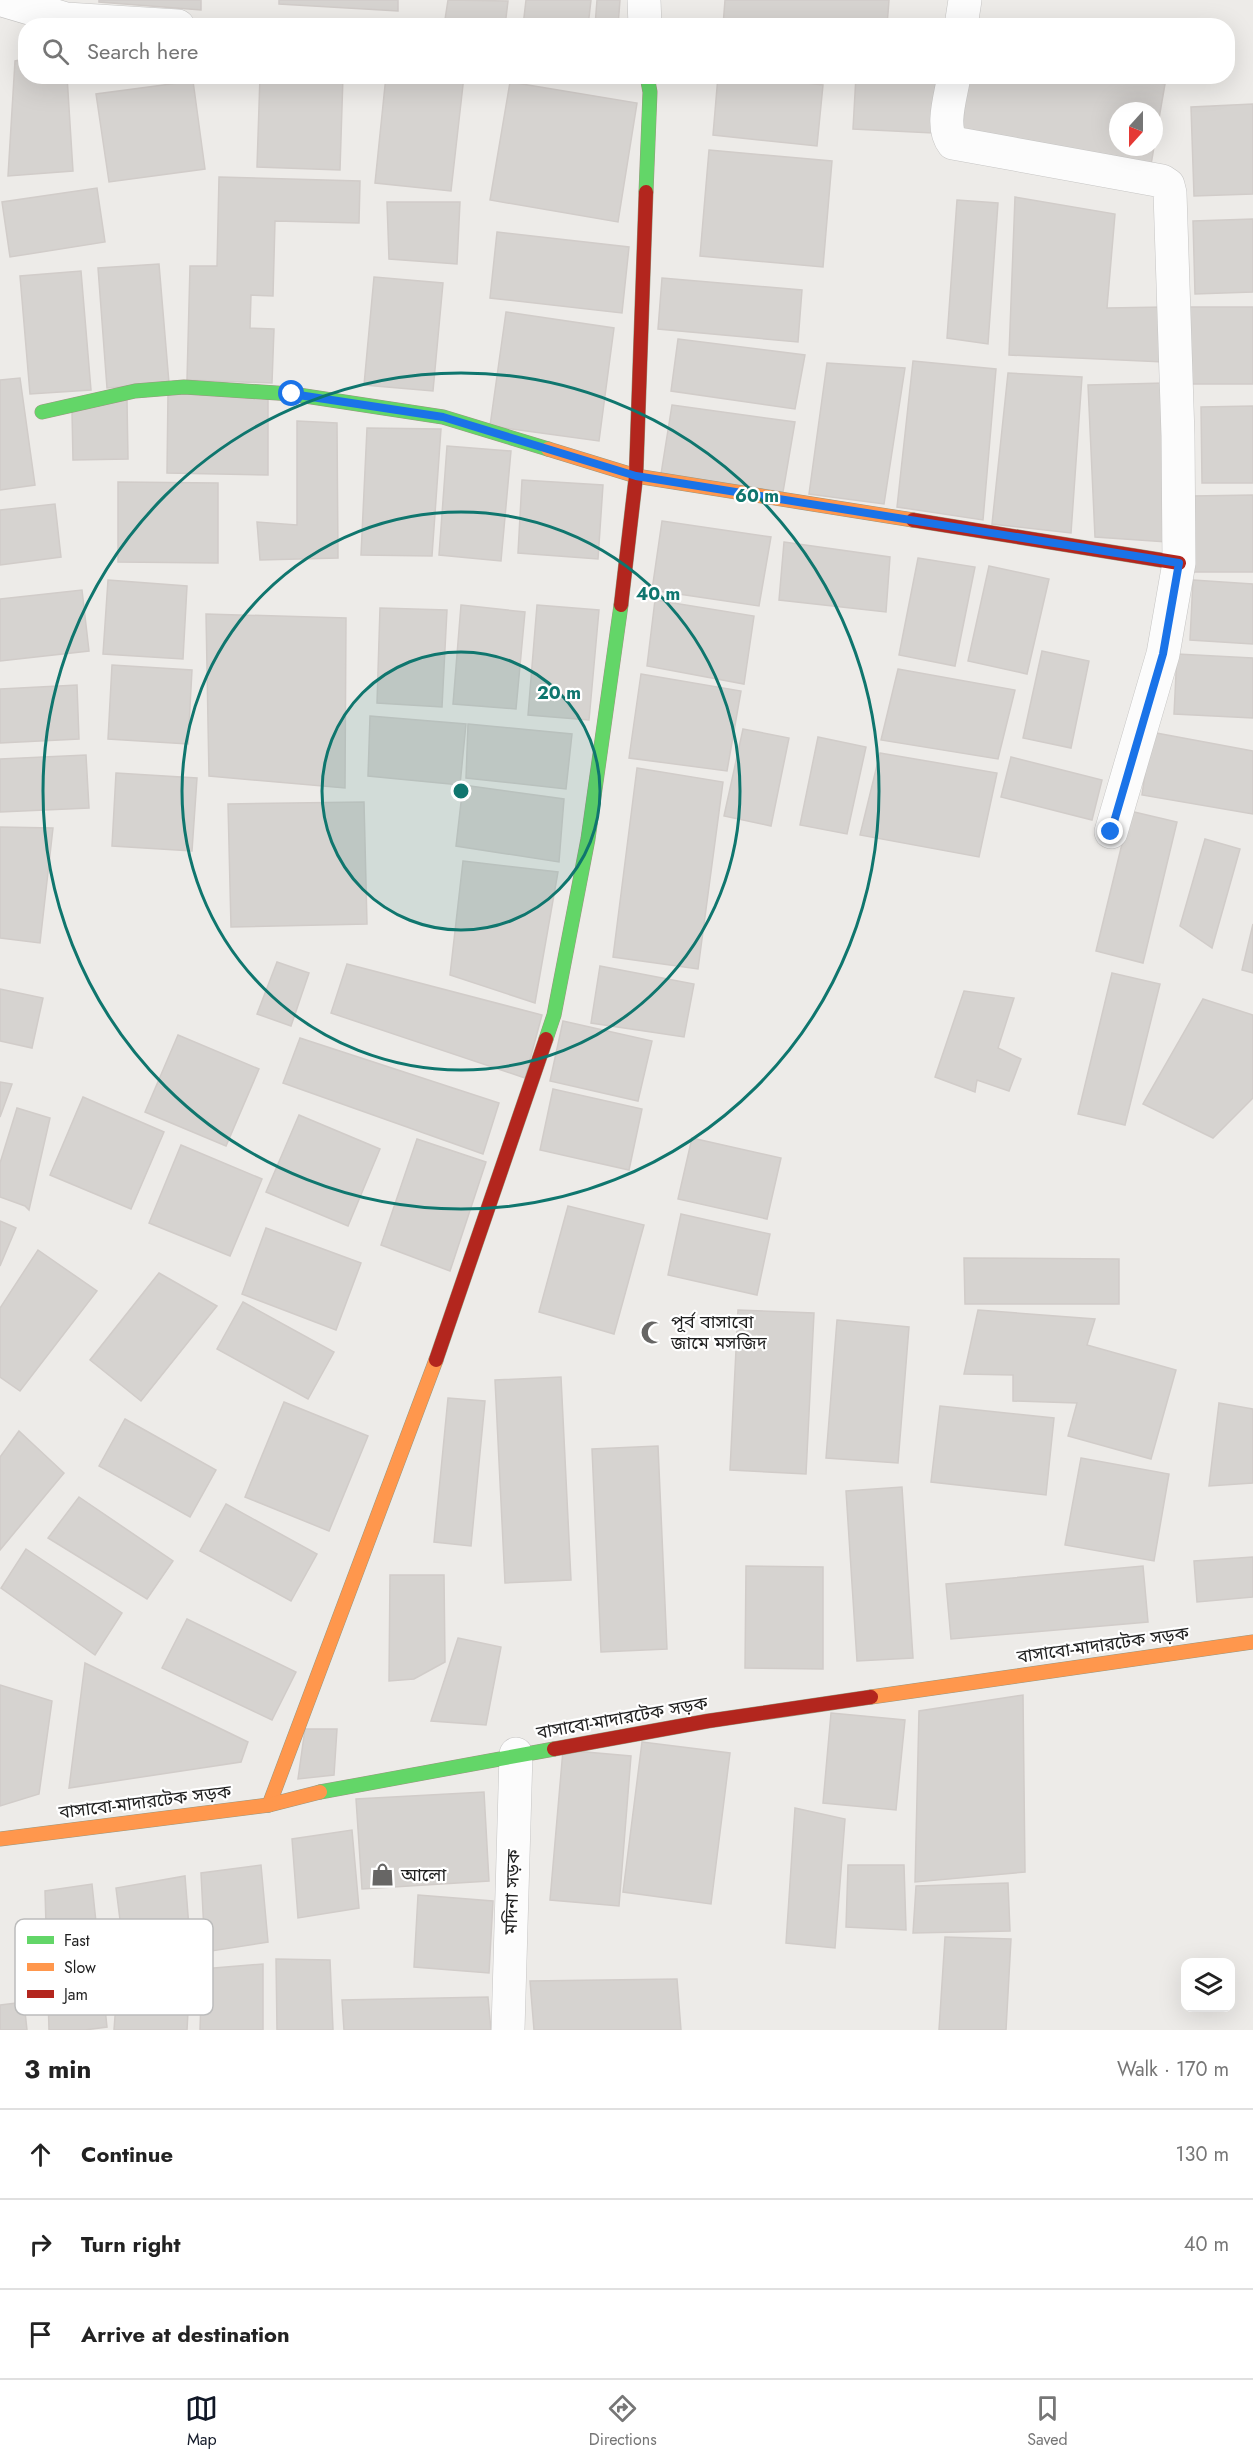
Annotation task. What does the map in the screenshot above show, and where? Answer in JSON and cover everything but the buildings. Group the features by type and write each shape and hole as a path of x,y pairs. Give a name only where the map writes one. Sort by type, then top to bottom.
{"street":[{"path":"2,0 63,18"},
{"path":"644,0 645,18"},
{"path":"962,18 965,0"},
{"path":"269,1805 455,1310 554,1015 590,827 620,620 636,476 650,92 645,84"},
{"path":"953,84 946,127 948,137 953,143 1162,181 1168,185 1170,193 1178,436 1179,563 1163,654 1111,832"},
{"path":"42,412 135,392 184,387 292,394 443,417 636,476 1179,563"},
{"name":"বাসাবো-মাদারটেক সড়ক","path":"0,1839 269,1805 340,1787 708,1721 1253,1642"},
{"name":"মদিনা সড়ক","path":"508,2030 516,1754"}],"traffic: fast":[{"path":"646,192 648,84"},
{"path":"42,412 135,391 184,387 292,394 443,417 548,449"},
{"path":"546,1039 554,1015 588,839 621,605"},
{"path":"320,1792 554,1749"}],"traffic: slow":[{"path":"548,449 636,476 913,520"},
{"path":"269,1805 436,1360"},
{"path":"871,1697 1253,1642"},
{"path":"0,1839 269,1805 320,1792"}],"traffic: jam":[{"path":"621,605 636,476 646,192"},
{"path":"913,520 1179,563"},
{"path":"436,1360 546,1039"},
{"path":"554,1749 708,1721 871,1697"}],"place":[{"name":"পূর্ব বাসাবো জামে মসজিদ","path":"653,1332"},
{"name":"আলো","path":"383,1875"}],"route":[{"path":"292,394 443,417 636,476 1179,563 1163,654 1111,832"}]}
